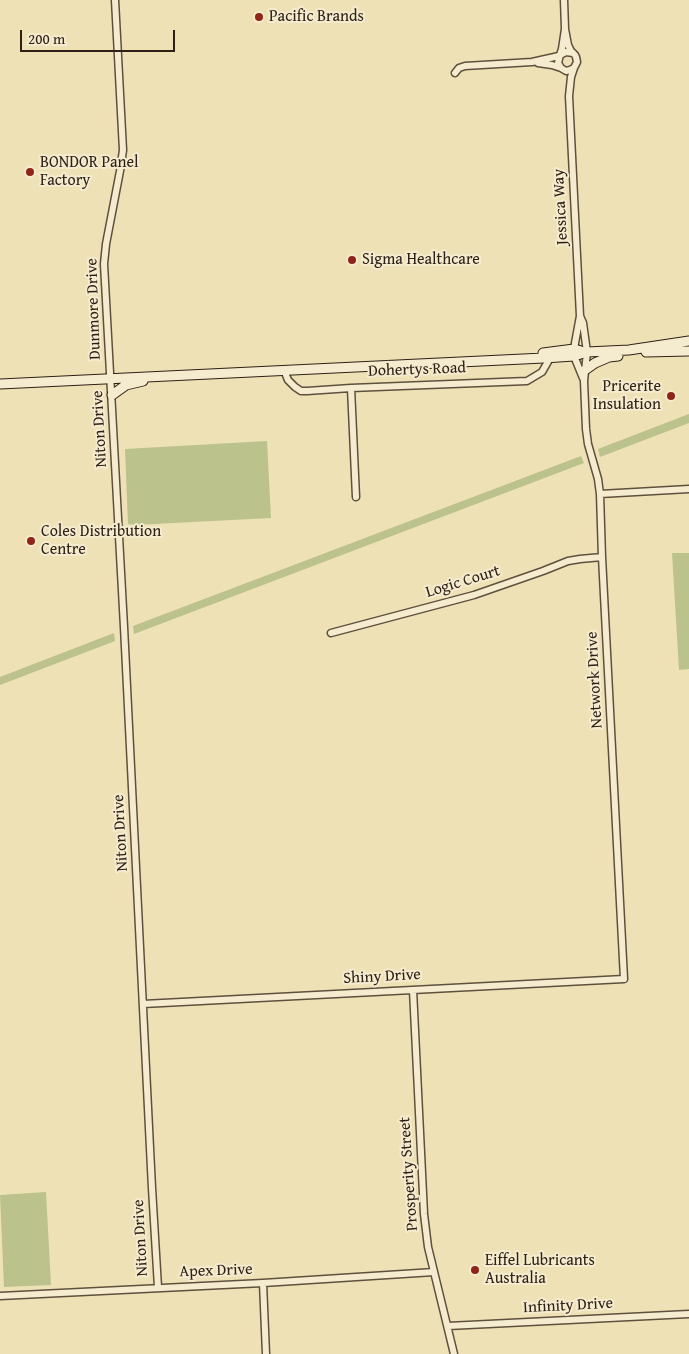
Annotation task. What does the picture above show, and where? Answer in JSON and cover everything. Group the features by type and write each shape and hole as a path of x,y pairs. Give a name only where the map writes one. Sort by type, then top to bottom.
{"main road":[{"name":"Dohertys Road","path":"510,359 545,353 629,350 689,340"},
{"name":"Dohertys Road","path":"629,350 646,352 689,351"},
{"path":"585,370 609,357 646,352"},
{"name":"Dohertys Road","path":"0,384 550,358 574,353"},
{"path":"112,395 126,385 139,381 197,379 217,373"}],"street":[{"name":"Dunmore Drive","path":"111,378 104,264 122,150 116,0"},
{"path":"532,62 549,64 568,70 574,68 577,60 568,45 565,29 564,0"},
{"path":"562,69 558,63 565,29"},
{"path":"455,73 459,68 465,66 532,62 559,56 566,52 573,53"},
{"name":"Jessica Way","path":"574,68 569,96 580,316 574,353"},
{"name":"Jessica Way","path":"562,69 569,96"},
{"name":"Jessica Way","path":"580,316 583,323 587,352"},
{"name":"Network Drive","path":"587,352 584,381 587,436 598,478 600,494 624,979"},
{"name":"Network Drive","path":"574,353 584,381"},
{"name":"Dohertys Road","path":"284,370 288,380 301,391 527,381 542,372 550,358"},
{"name":"Niton Drive","path":"111,378 158,1287"},
{"path":"351,388 356,497"},
{"path":"600,494 689,489"},
{"name":"Logic Court","path":"331,633 474,595 568,561 602,557"},
{"name":"Shiny Drive","path":"143,1004 624,979"},
{"name":"Prosperity Street","path":"413,990 424,1214 428,1247 454,1354"},
{"name":"Apex Drive","path":"0,1296 263,1283 434,1272"},
{"path":"263,1283 266,1354"},
{"name":"Infinity Drive","path":"448,1326 689,1314"}],"green space":[{"path":"689,414 689,423 600,457 598,449"},
{"path":"267,441 271,518 128,524 125,449"},
{"path":"581,456 584,463 134,634 133,626"},
{"path":"672,553 689,553 689,669 679,670"},
{"path":"114,633 115,641 0,685 0,677"},
{"path":"46,1192 51,1285 4,1287 0,1195"}],"place":[{"name":"Pacific Brands","path":"259,17"},
{"name":"BONDOR Panel Factory","path":"30,172"},
{"name":"Sigma Healthcare","path":"352,260"},
{"name":"Pricerite Insulation","path":"671,396"},
{"name":"Coles Distribution Centre","path":"31,541"},
{"name":"Eiffel Lubricants Australia","path":"475,1270"}]}
